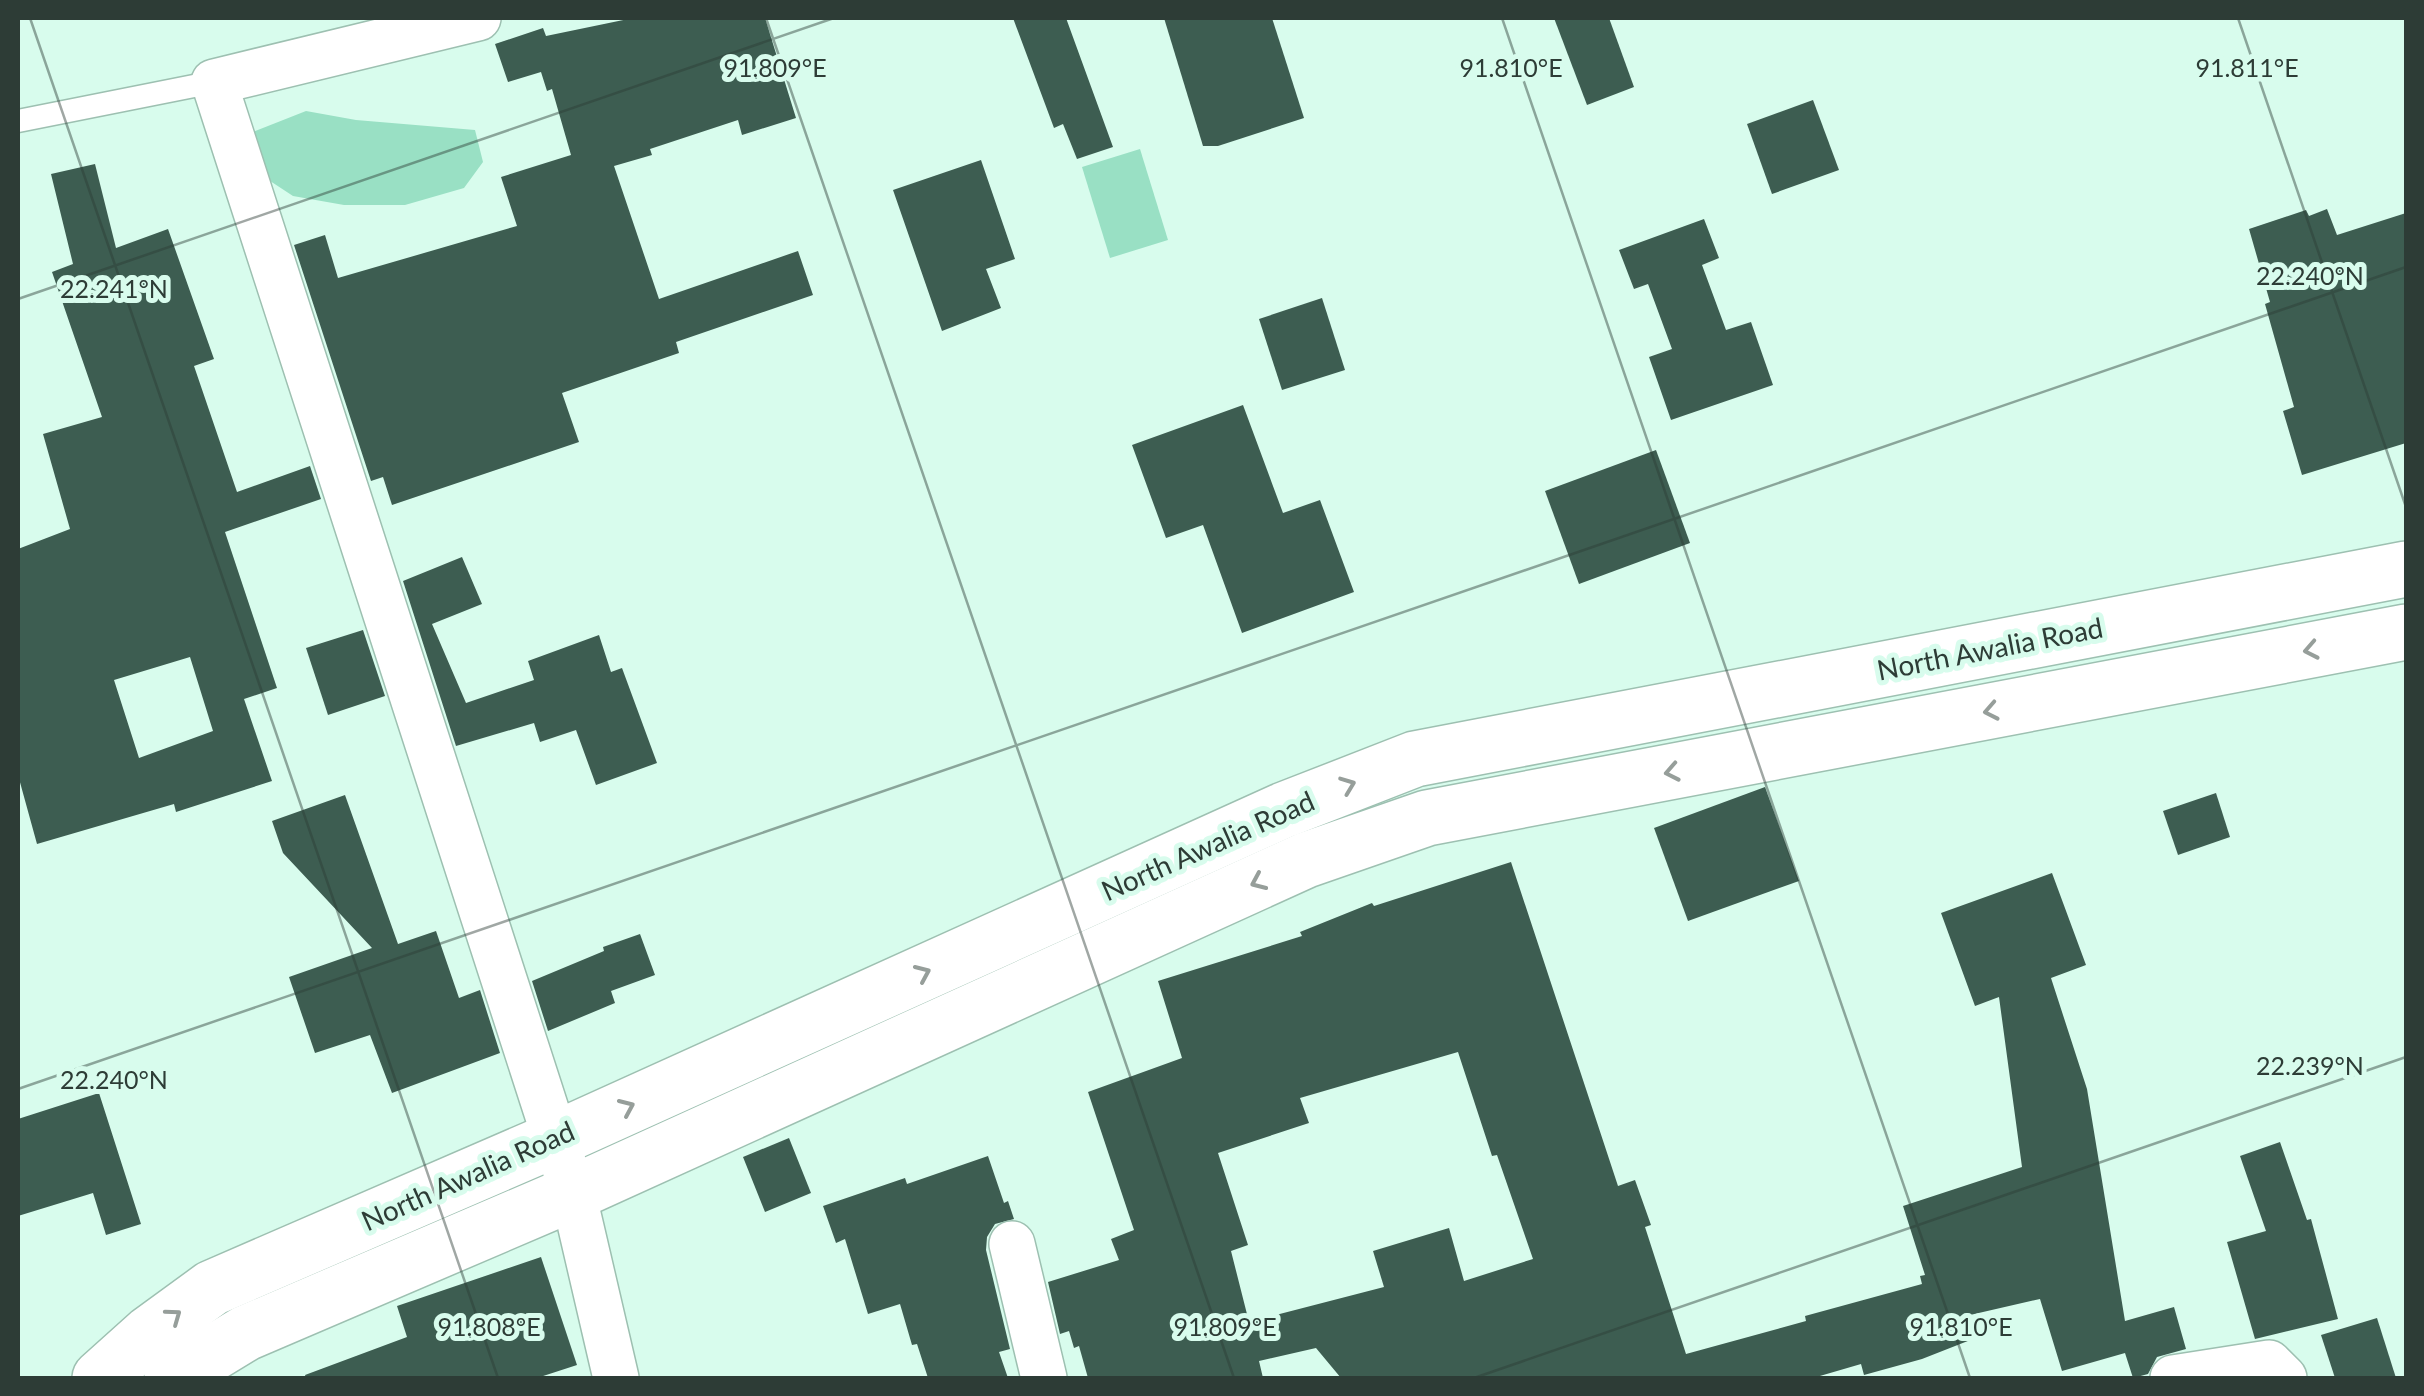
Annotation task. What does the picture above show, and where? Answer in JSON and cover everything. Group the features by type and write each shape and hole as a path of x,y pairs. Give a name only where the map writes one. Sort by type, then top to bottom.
{"main road":[{"name":"North Awalia Road","path":"100,1378 148,1334 212,1288 556,1139 1284,810 1415,759 2406,569"},
{"name":"North Awalia Road","path":"172,1378 246,1333 573,1193 1306,860 1427,818 2406,632"}],"street":[{"path":"478,18 214,82 573,1193 616,1378"},
{"path":"1012,1244 1044,1378"},
{"path":"2173,1378 2269,1362 2284,1378"}],"lane":[{"path":"18,121 214,82"}],"shaded area":[{"path":"306,111 356,120 475,130 483,162 464,188 405,205 344,205 293,196 261,175 250,133"},
{"path":"1140,149 1168,240 1110,258 1082,167"}],"building":[{"path":"633,18 765,18 796,118 742,135 738,120 650,149 652,155 614,166 659,299 798,251 813,295 676,342 679,353 562,393 579,442 392,505 383,477 371,481 294,245 325,235 338,278 517,226 501,177 571,155 552,89 547,91 541,72 508,82 495,44 543,28 546,36"},
{"path":"1013,18 1066,18 1113,147 1077,159 1063,124 1054,128"},
{"path":"1164,18 1272,18 1304,118 1218,146 1203,146"},
{"path":"1554,18 1609,18 1634,87 1587,105"},
{"path":"1813,100 1839,170 1772,194 1747,124"},
{"path":"981,160 1015,259 986,269 1001,308 942,331 893,190"},
{"path":"95,164 116,248 168,229 214,359 194,366 237,492 310,466 321,499 225,532 277,688 244,699 272,781 176,812 174,804 37,844 18,775 18,549 70,529 43,434 102,417 52,272 73,264 51,174","holes":["190,657 213,731 139,758 114,680"]},
{"path":"2327,209 2337,235 2406,213 2406,443 2302,475 2283,411 2294,407 2249,229 2306,210 2309,216"},
{"path":"1704,219 1719,258 1702,265 1726,330 1751,322 1773,385 1671,420 1649,357 1672,349 1648,284 1634,289 1619,250"},
{"path":"1322,298 1345,370 1282,390 1259,319"},
{"path":"1243,405 1283,513 1320,500 1354,592 1242,633 1203,525 1166,538 1132,445"},
{"path":"1656,450 1690,543 1579,584 1545,491"},
{"path":"462,557 482,604 432,624 466,703 534,680 528,661 599,635 611,672 622,668 657,763 596,785 576,730 540,742 534,723 456,746 403,581"},
{"path":"363,630 385,696 328,715 306,648"},
{"path":"1765,787 1799,881 1688,921 1654,828"},
{"path":"2216,793 2230,837 2178,855 2163,811"},
{"path":"345,795 398,944 436,931 459,998 480,990 500,1053 392,1093 370,1035 315,1053 289,977 372,948 283,853 272,821"},
{"path":"1511,862 1618,1186 1635,1180 1651,1225 1645,1227 1686,1354 1922,1284 1920,1276 1925,1275 1903,1206 2022,1167 1999,997 1975,1006 1941,913 2052,873 2086,965 2051,978 2087,1089 2125,1321 2174,1307 2186,1349 2157,1357 2148,1374 2133,1378 2125,1353 2062,1371 2040,1299 1970,1315 1978,1337 1922,1359 1864,1375 1861,1364 1813,1378 1341,1378 1316,1348 1259,1361 1263,1378 1088,1378 1079,1346 1074,1348 1069,1331 1060,1334 1048,1282 1119,1260 1111,1239 1134,1230 1088,1092 1182,1058 1158,981 1302,936 1300,932 1372,903 1374,906","holes":["1458,1052 1492,1156 1497,1155 1533,1259 1464,1281 1449,1228 1373,1251 1384,1287 1249,1322 1231,1251 1248,1245 1218,1153 1309,1123 1300,1098"]},
{"path":"640,934 655,975 611,991 615,1003 548,1031 532,981"},
{"path":"99,1093 141,1224 106,1235 93,1193 18,1216 18,1119"},
{"path":"789,1138 811,1193 765,1212 743,1157"},
{"path":"2280,1142 2307,1220 2311,1219 2338,1319 2255,1339 2227,1242 2266,1231 2240,1156"},
{"path":"988,1156 1004,1203 1008,1201 1014,1219 995,1224 987,1237 986,1250 1010,1349 999,1352 1008,1378 928,1378 917,1344 912,1345 900,1304 868,1314 845,1239 836,1243 823,1206 905,1178 907,1184"},
{"path":"541,1257 577,1365 537,1378 306,1378 305,1375 407,1337 397,1306"},
{"path":"2377,1318 2396,1378 2335,1378 2321,1335"}]}
